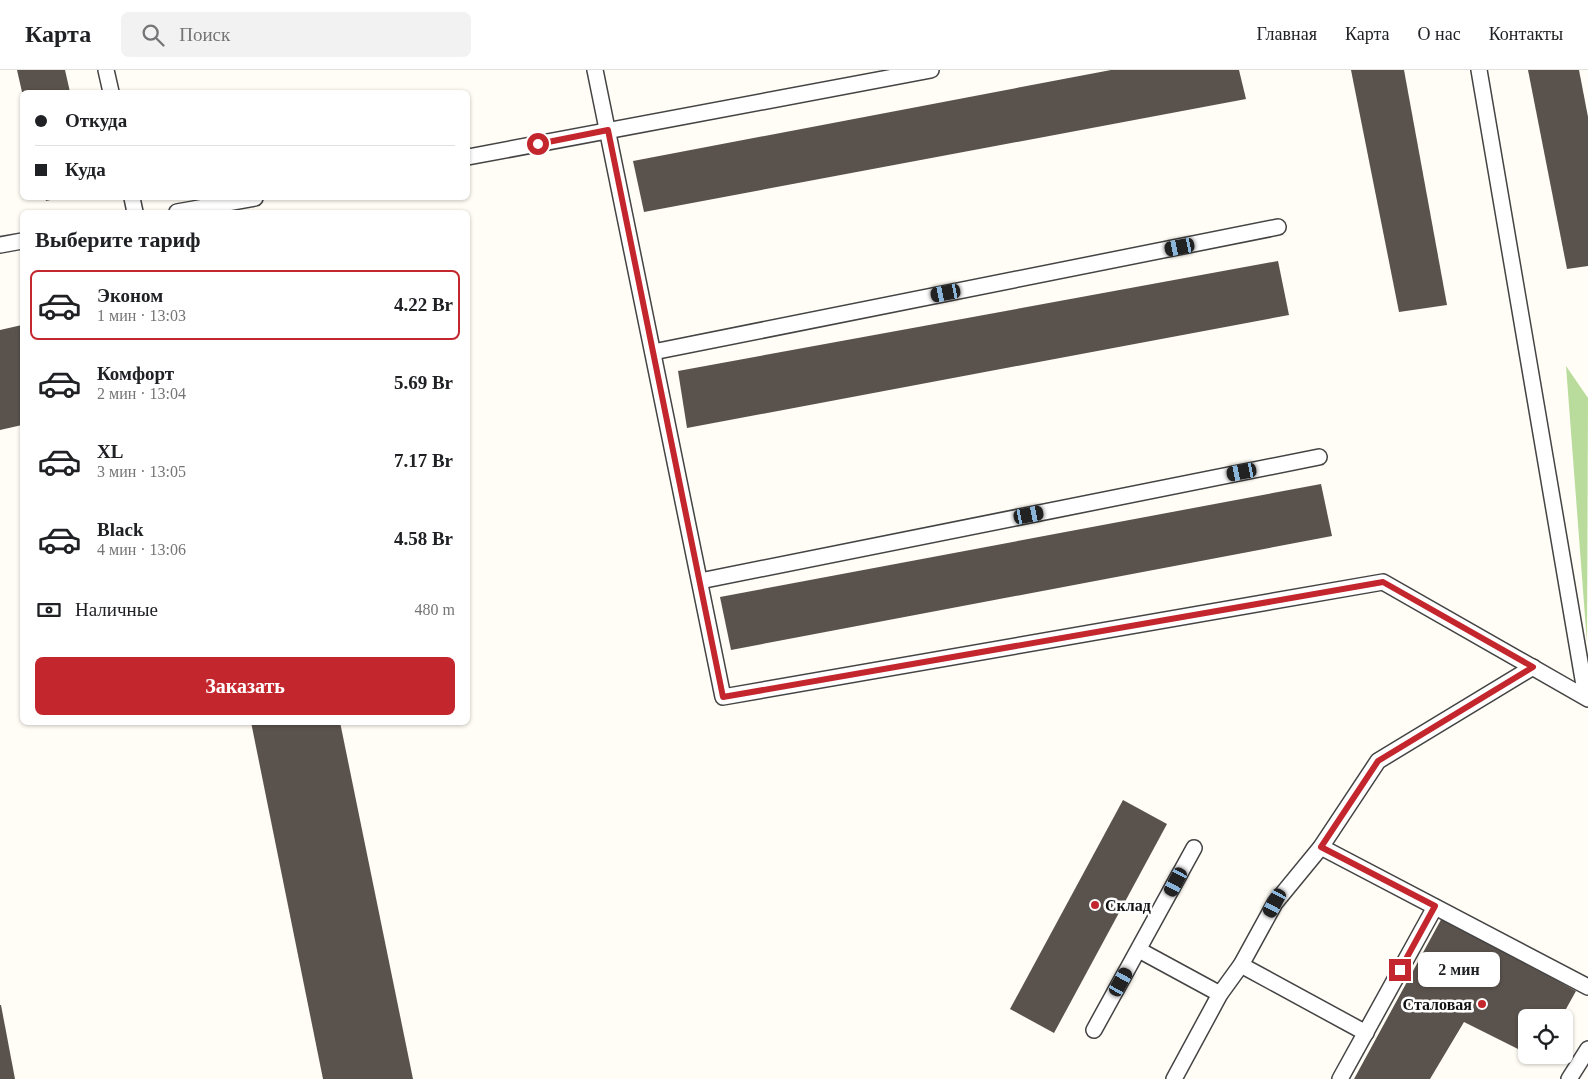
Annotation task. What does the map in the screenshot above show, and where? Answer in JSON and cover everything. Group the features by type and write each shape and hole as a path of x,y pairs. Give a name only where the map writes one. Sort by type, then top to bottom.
{"lane":[{"path":"106,70 111,90"},
{"path":"595,70 723,697 1383,582 1587,698"},
{"path":"470,157 931,70"},
{"path":"1479,70 1587,698"},
{"path":"188,210 244,200"},
{"path":"653,352 1278,227"},
{"path":"0,245 20,241"},
{"path":"700,581 1320,457"},
{"path":"1174,1079 1220,994 1241,966 1275,903 1321,847 1378,761 1533,667"},
{"path":"1321,847 1588,987"},
{"path":"1094,1030 1194,848"},
{"path":"1340,1079 1435,906"},
{"path":"1139,950 1220,994"},
{"path":"1241,966 1366,1033"},
{"path":"1569,1079 1588,1049"}],"green space":[{"path":"1566,366 1588,398 1587,643"}],"building":[{"path":"17,70 65,70 70,90 22,90"},
{"path":"1111,70 1239,70 1246,99 644,212 633,161"},
{"path":"1351,70 1404,70 1447,305 1399,312"},
{"path":"1528,70 1579,70 1588,117 1588,266 1567,269"},
{"path":"1278,261 1289,315 687,428 678,371"},
{"path":"20,325 20,425 0,430 0,330"},
{"path":"1321,484 1332,536 731,650 720,597"},
{"path":"252,725 341,725 413,1079 323,1079"},
{"name":"Склад","path":"1123,800 1167,824 1054,1033 1010,1009"},
{"name":"Сталовая","path":"1443,916 1576,991 1566,1009 1518,1009 1518,1049 1464,1022 1430,1079 1354,1079"},
{"path":"1,1005 15,1079 0,1079"}],"place":[{"name":"Склад","path":"1095,905"},
{"name":"Сталовая","path":"1482,1004"}],"route":[{"path":"538,144 608,130 723,697 1383,582 1533,667 1378,761 1321,847 1435,906 1400,970"}]}
